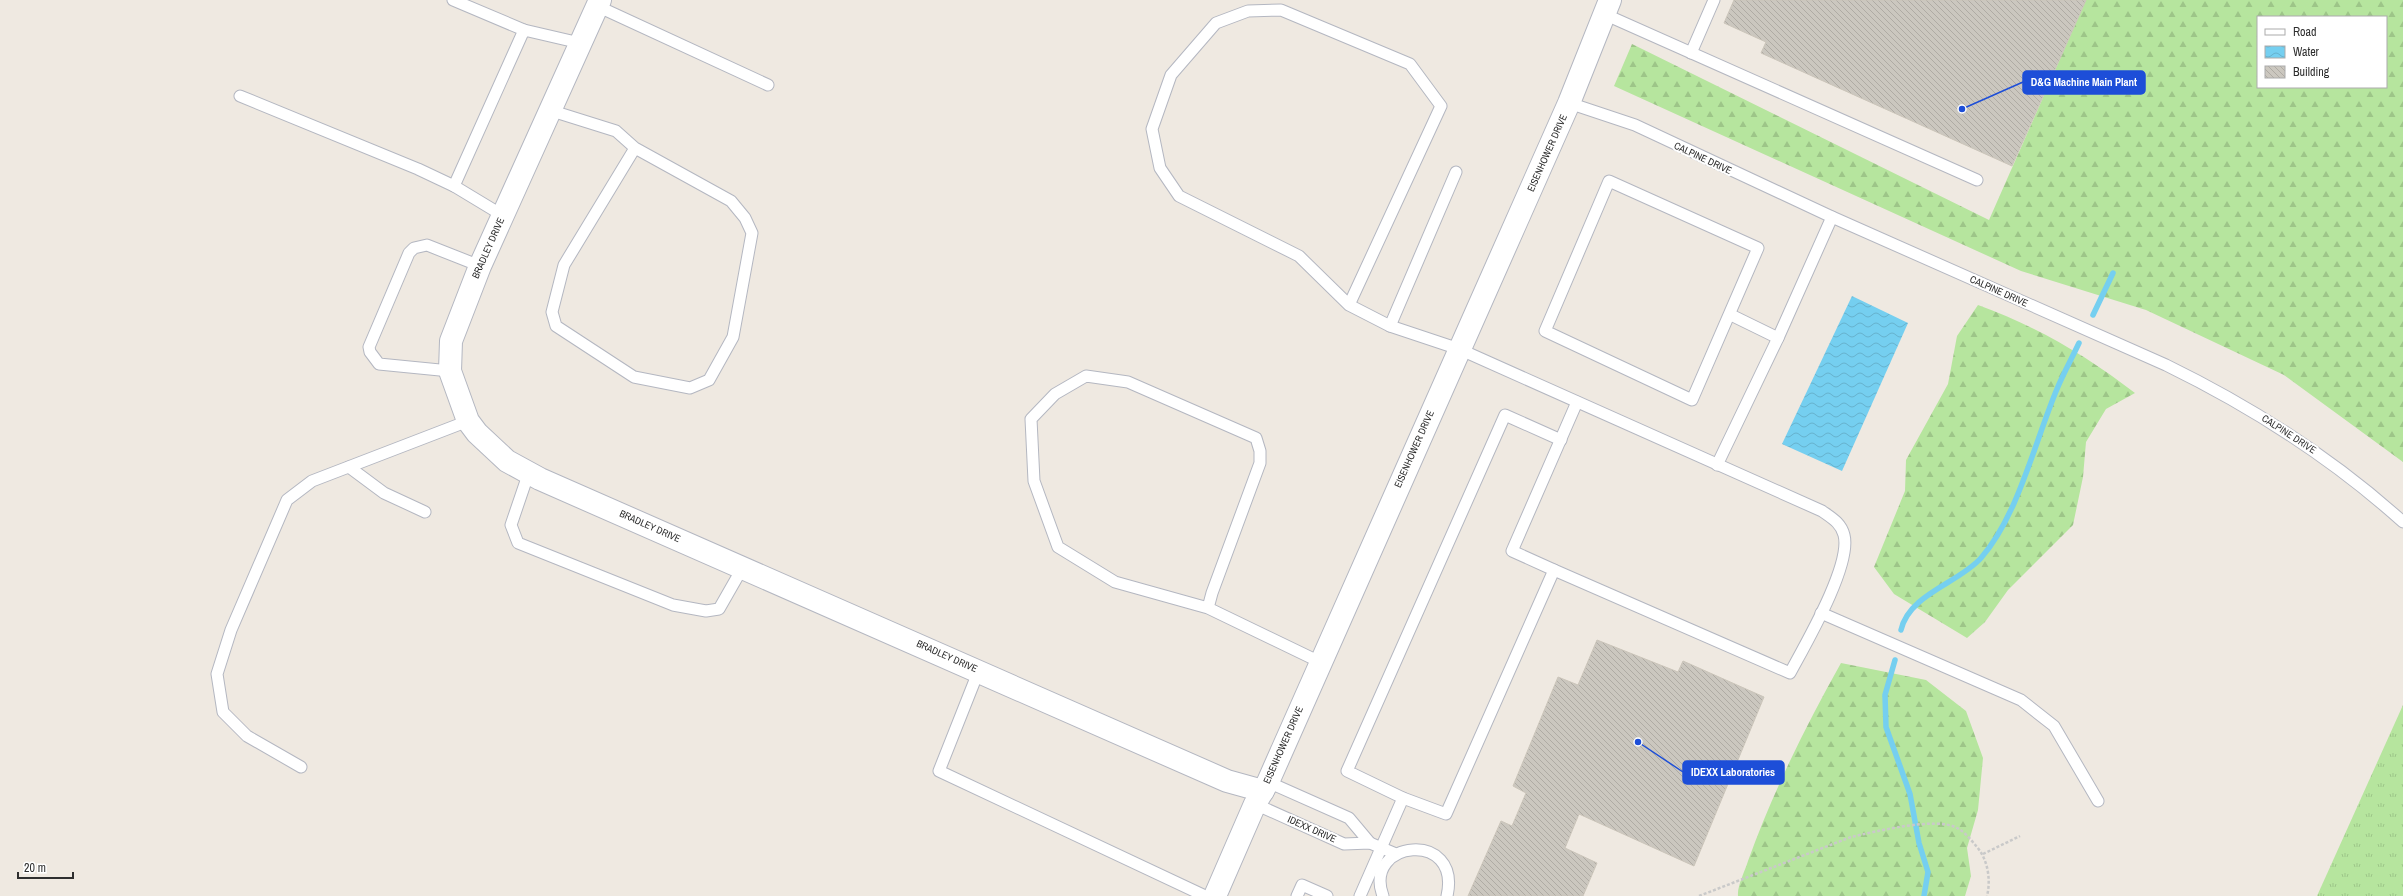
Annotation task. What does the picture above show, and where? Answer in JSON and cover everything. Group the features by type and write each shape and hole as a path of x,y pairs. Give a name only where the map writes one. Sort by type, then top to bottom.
{"street":[{"name":"BRADLEY DRIVE","path":"598,3 502,215 480,266 451,341 450,371 468,421 477,433 507,460 529,472 1227,781 1262,792"},
{"name":"EISENHOWER DRIVE","path":"1215,896 1569,103 1607,7"}],"lane":[{"path":"453,0 524,30 580,43"},
{"path":"1691,53 1714,0"},
{"path":"598,3 768,85"},
{"path":"1607,7 1691,53 1977,180"},
{"path":"1349,305 1441,106 1410,64 1281,10 1248,11 1216,23 1171,75 1152,129 1160,168 1179,196 1299,256 1349,305 1390,326 1459,349 1822,511 1839,522 1845,536 1843,561 1821,613 1790,673 1512,551 1577,402"},
{"path":"454,186 524,30"},
{"path":"240,96 418,169 454,186 502,215"},
{"name":"CALPINE DRIVE","path":"1569,103 1635,125 1832,217 2166,365 2220,391 2286,431 2333,464 2403,522"},
{"path":"549,110 616,131 635,148 731,201 745,218 752,233 732,337 709,380 690,388 634,377 556,326 552,312 564,265 635,148"},
{"path":"1390,326 1456,172"},
{"path":"1609,181 1758,248 1731,315 1692,400 1544,331 1609,181"},
{"path":"1717,465 1778,338 1832,217"},
{"path":"450,371 379,364 370,352 369,347 409,253 414,248 427,245 480,266"},
{"path":"1731,315 1778,338"},
{"path":"1208,608 1212,593 1260,463 1260,451 1256,438 1128,382 1086,376 1055,394 1031,419 1034,481 1058,547 1115,582 1208,608 1320,662"},
{"path":"1554,570 1446,814 1403,798 1347,772 1505,415 1561,440"},
{"path":"301,768 247,736 223,712 217,674 231,630 288,500 312,481 468,421"},
{"path":"349,467 384,493 425,512"},
{"path":"529,472 511,525 518,543 673,605 706,611 719,609 743,567"},
{"path":"1821,613 2021,700 2054,726 2098,801"},
{"path":"979,670 939,771 1205,896"},
{"name":"IDEXX DRIVE","path":"1262,792 1344,844 1370,843"},
{"name":"IDEXX DRIVE","path":"1262,792 1349,818 1370,843 1396,854"},
{"path":"1360,896 1403,798"},
{"path":"1383,896 1380,883 1382,869 1396,854 1406,850 1417,849 1427,851 1437,856 1444,865 1448,875 1447,896"},
{"path":"1297,896 1302,885 1327,896"}],"path":[{"path":"1699,896 1851,837 1921,825 1937,824 1956,827 1971,839 1983,854 1989,882 1987,896"},
{"path":"1983,854 2020,836"}],"green space":[{"path":"2086,0 2403,0 2403,462 2284,375 2146,310 2021,271 1614,86 1632,44 1989,220"},
{"path":"1978,305 2020,322 2060,343 2098,366 2135,393 2106,409 2086,442 2083,477 2073,525 2008,590 1985,622 1967,638 1894,594 1874,567 1905,491 1906,460 1948,384 1957,336"},
{"path":"1841,663 1926,680 1966,711 1983,758 1978,810 1967,848 1971,876 1965,896 1738,896 1742,878 1779,785 1802,736"},
{"path":"2403,705 2403,896 2317,896"}],"water":[{"path":"1852,296 1908,323 1842,471 1782,444"}],"building":[{"path":"1734,0 2086,0 2012,166 1761,53 1766,42 1724,23"},
{"path":"1597,640 1678,672 1683,661 1764,697 1694,866 1579,814 1565,848 1597,863 1583,896 1468,896 1501,821 1512,826 1526,793 1513,786 1558,677 1578,685"}],"waterway":[{"path":"2093,315 2113,273"},
{"path":"1901,630 1906,618 1914,607 1924,598 1972,567 1994,541 2016,500 2057,389 2079,343"},
{"path":"1895,660 1885,695 1886,727 1910,794 1919,843 1928,872 1924,896"}],"place":[{"name":"D&G Machine Main Plant","path":"1962,109"},
{"name":"IDEXX Laboratories","path":"1638,742"}]}
